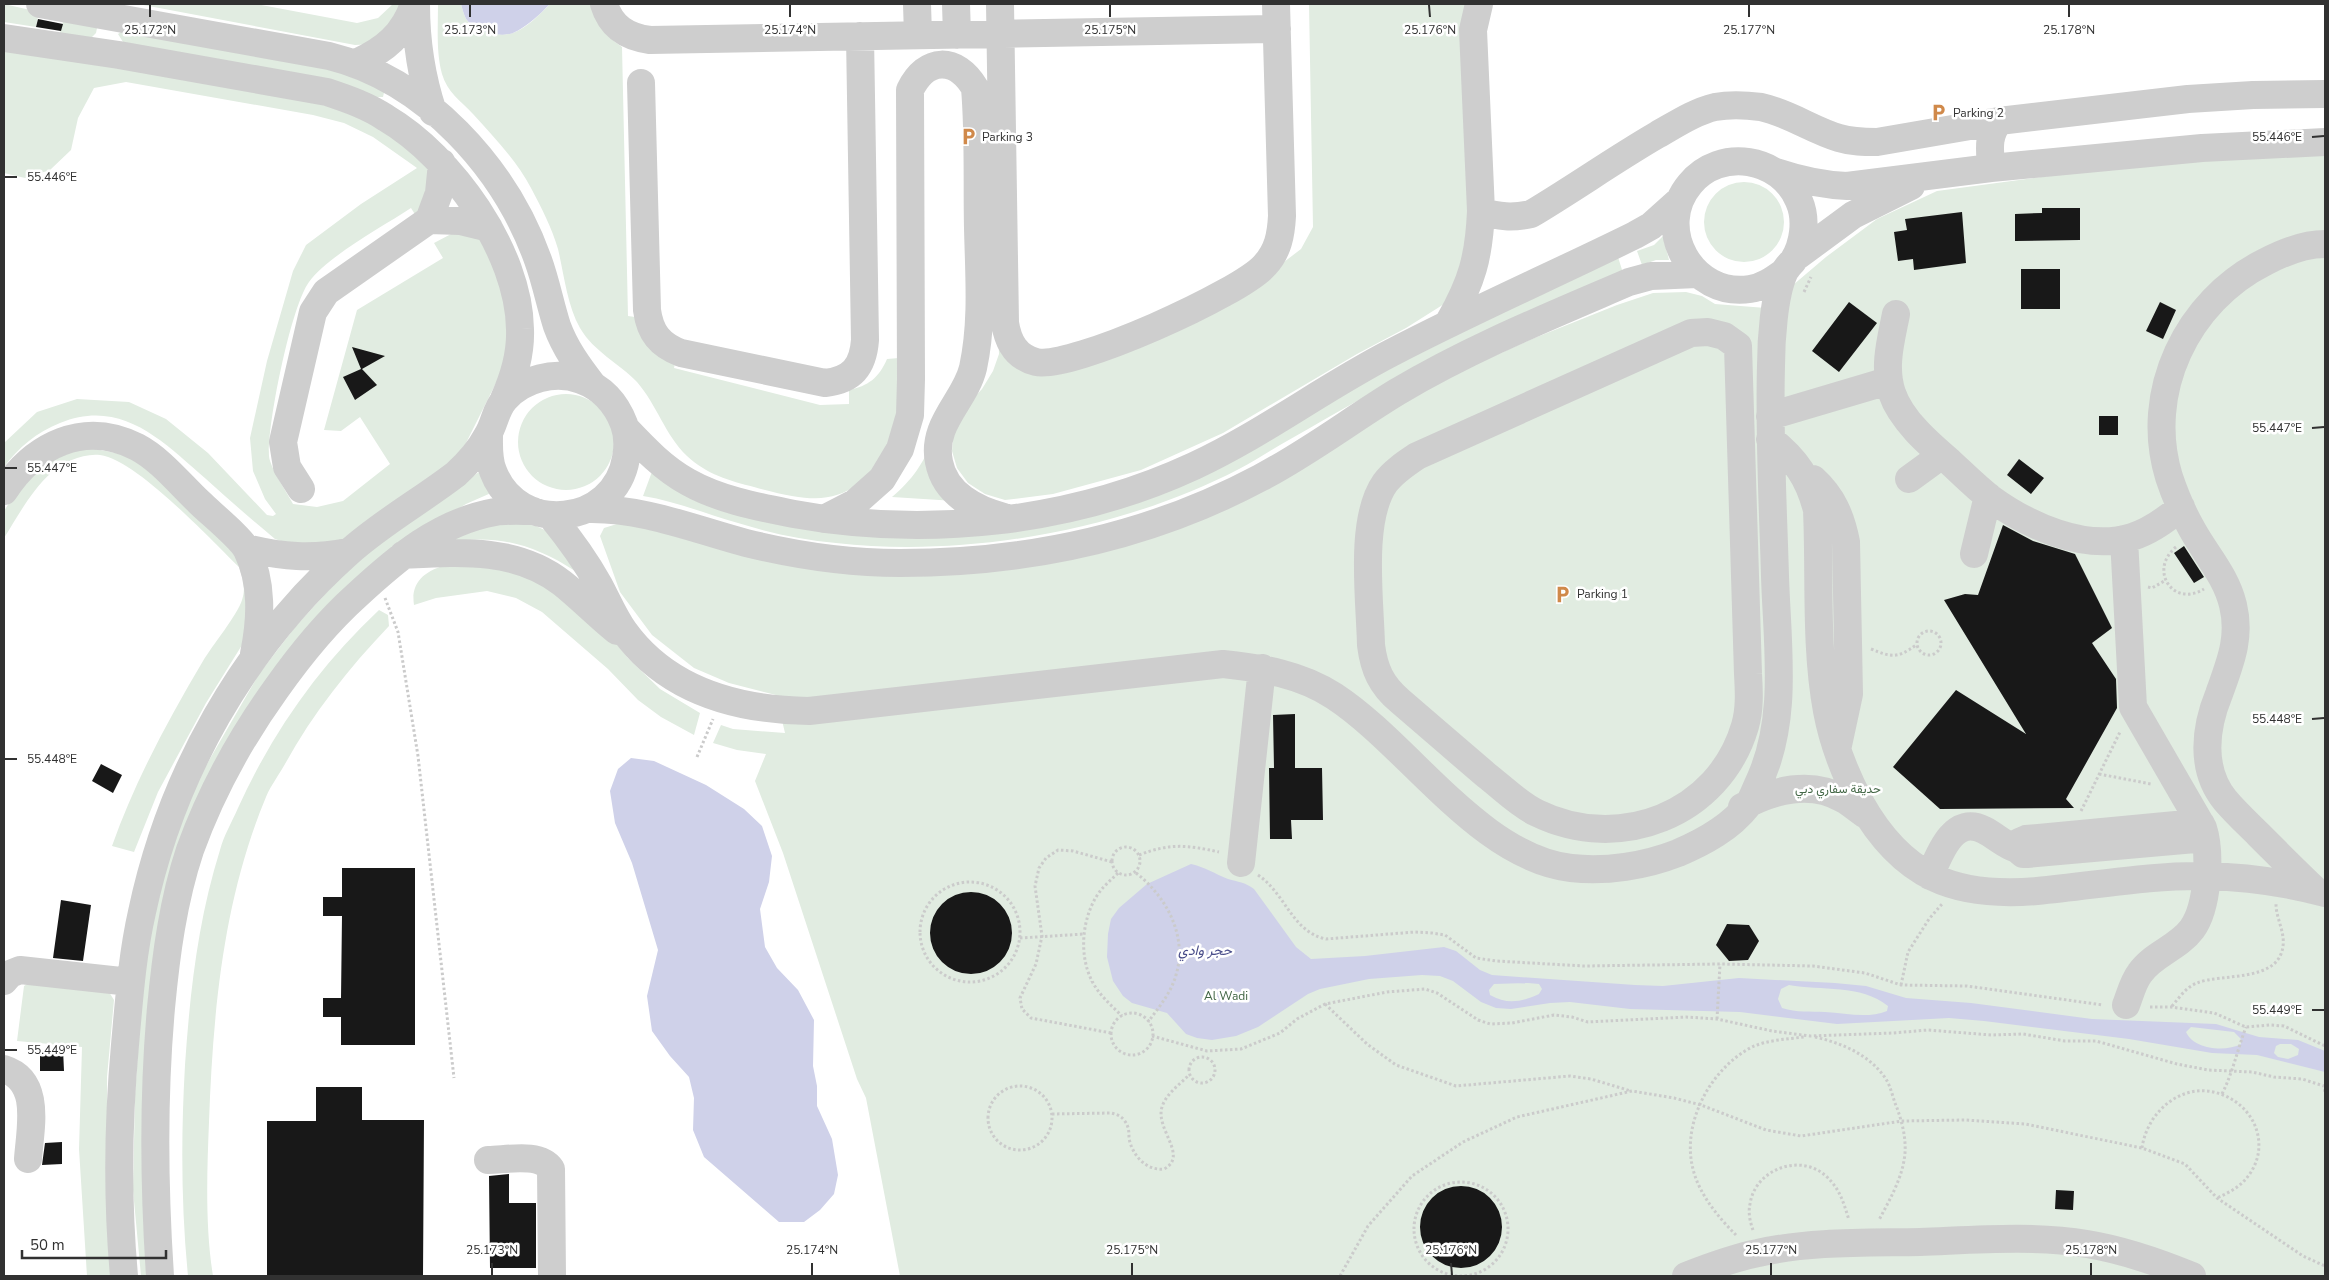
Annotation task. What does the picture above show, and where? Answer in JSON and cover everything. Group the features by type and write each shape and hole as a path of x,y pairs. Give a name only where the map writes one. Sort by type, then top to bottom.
{"street":[{"path":"40,4 301,50 356,63 381,74 406,90 467,144 496,179 520,218 538,261 557,326 570,353 592,384"},
{"path":"356,63 377,53 395,39 408,20 415,4"},
{"path":"415,4 416,39 421,72 433,112"},
{"path":"592,4 603,32 620,44 640,48 663,40"},
{"path":"604,4 611,19 628,35 638,38 663,40 1000,34 1276,16 1282,216 1281,235 1275,252 1264,267 1174,320 1120,341 1064,359 1038,362 1025,358 1014,349 1008,337 1005,323 1000,34 1000,4"},
{"path":"917,4 918,36"},
{"path":"956,4 957,35"},
{"path":"1468,4 1467,26 1475,51"},
{"path":"1449,322 1464,297 1474,269 1480,240 1481,211 1473,30 1479,4"},
{"path":"102,53 108,17"},
{"path":"642,83 647,310 653,333 660,342 681,353 825,383 838,381 850,376 859,366 864,353 865,340 860,36"},
{"path":"4,38 327,92 358,103 388,118 416,139 442,163 468,194 489,228 506,265 517,305 520,329 519,353 514,377 494,416 489,434 488,453 493,472 502,489 516,502 542,514 585,561 616,618 640,651"},
{"path":"388,118 406,90 411,74 416,39"},
{"path":"824,519 855,503 882,479 900,449 910,415 912,379 909,98 910,90 916,77 927,68 942,64 956,66 968,75 975,88 979,329 971,374 939,436 939,462 949,485 965,501 985,512 1008,518"},
{"path":"1481,211 1497,217 1514,218 1531,214 1654,137 1702,111 1715,107 1748,105 1767,108 1786,114 1839,138 1857,142 1896,139 2000,121 2222,96 2325,94"},
{"path":"1982,169 1990,136 2000,121"},
{"path":"1954,129 1961,134 1982,169"},
{"path":"626,428 654,459 688,482 726,498 824,519 885,525 947,525 1071,508 1133,490 1192,467 1250,438 1379,358 1449,322 1635,235 1659,220 1680,200 1690,184 1704,171 1721,163 1740,160 1759,163 1776,172 1799,180 1823,185 1847,186 1982,169 2202,148 2325,142"},
{"path":"301,489 287,467 283,442 313,312 326,292 429,220 439,193 442,163"},
{"path":"403,555 490,554 528,564 561,582 664,672 691,688 721,700 750,707 809,711 1223,664 1262,668 1299,678 1333,696 1364,720 1475,821 1503,843 1535,859 1569,868 1605,869 1640,865 1671,856 1701,844 1727,826 1749,803 1763,774 1773,744 1778,713 1778,672 1770,417 1772,339 1775,313 1797,268 1804,220 1799,201 1790,185 1776,172"},
{"path":"1680,200 1675,220 1677,240 1684,259 1697,274 1713,285 1732,290 1741,290 1768,283 1797,268 1853,215 1932,176"},
{"path":"429,220 460,221 489,228"},
{"path":"2320,892 2224,799 2211,774 2206,746 2210,718 2231,665 2236,635 2233,605 2223,577 2194,532 2181,507 2169,476 2162,442 2162,408 2169,375 2181,344 2199,315 2216,296 2249,270 2279,255 2311,244 2325,244"},
{"path":"588,509 632,511 747,543 821,557 897,563 963,562 1047,552 1121,535 1192,510 1260,478 1397,392 1473,351 1629,282 1651,276 1697,274"},
{"path":"1896,314 1888,353 1888,381 1892,394 1902,412 1942,455 1988,496 2020,517 2055,532 2092,540 2124,539 2152,529 2181,507"},
{"path":"1738,346 1749,702 1746,725 1738,746 1727,766 1696,799 1678,812 1657,821 1606,829 1578,827 1550,819 1523,806 1387,690 1378,676 1373,661 1371,645 1369,542 1370,521 1375,500 1385,482 1400,467 1417,456 1691,332 1708,332 1724,336 1738,346 1788,453 1802,470 1812,489 1817,510 1822,670 1828,712 1837,748 1851,784 1878,832 1901,857 1930,876 1957,886 1983,892 2010,892 2206,876 2278,884 2320,892"},
{"path":"160,1276 154,1140 156,1063 163,985 172,918 190,852 215,789 247,729 314,639 344,606 403,555 432,534 464,519 498,512 570,515 588,509 605,498 617,484 625,466 628,448 626,428 619,411 607,395 592,384 574,377 555,375 536,379 519,387 504,399"},
{"path":"1770,417 1888,381"},
{"path":"124,1276 120,1233 119,1149 130,982 142,912 160,844 178,794 216,715 254,655 283,619 348,552 456,474 480,449 489,434"},
{"path":"4,491 30,460 54,444 82,436 111,437 138,447 160,465 246,548 255,574 260,601 260,628 254,655"},
{"path":"1909,479 1942,455"},
{"path":"1974,554 1988,496"},
{"path":"2124,539 2133,707 2203,828 2206,839 2206,876 2200,912 2193,928 2179,942 2151,961 2139,974 2126,1005"},
{"path":"246,548 271,555 297,557 323,557 348,552"},
{"path":"1241,863 1262,668"},
{"path":"1550,819 1561,836 1578,848 1598,855 1618,854 1653,847 1686,836 1749,803 1779,790 1812,788 1842,798 1869,817"},
{"path":"1930,876 1946,840 1962,829 1982,829 2003,843 2023,854 2027,854 2195,839 2202,836 2203,828 2201,824 2193,823 2022,839 2017,849"},
{"path":"4,981 10,974 20,970 130,982"},
{"path":"4,1069 17,1076 25,1085 30,1096 28,1159"},
{"path":"488,1160 536,1160 548,1164 551,1169 552,1276"},
{"path":"1686,1276 1720,1263 1759,1252 1862,1243 2002,1240 2086,1244 2127,1252 2167,1265 2192,1276"}],"path":[{"path":"1797,268 1800,300"},
{"path":"2194,532 2167,556 2164,564 2166,580 2176,592 2190,595 2198,593 2223,577"},
{"path":"377,577 398,632 418,756 454,1078"},
{"path":"1865,647 1893,656 1906,652 1916,645 1917,637 1926,630 1937,633 1940,638 1940,649 1931,656 1920,652 1916,645"},
{"path":"697,757 721,700"},
{"path":"2082,833 2081,808 2133,707"},
{"path":"2099,774 2181,789"},
{"path":"1139,855 1158,847 1185,845 1227,854 1265,879 1281,896 1302,929 1314,937 1326,939 1415,932 1445,935 1476,958 1496,961 1584,966 1720,964 1813,966 1865,973 1901,985 1967,986 2107,1006 2171,1007 2214,1014 2246,1028 2270,1025 2284,1026 2325,1046"},
{"path":"1123,847 1135,850 1139,855 1139,868 1130,876 1118,873 1112,862 1113,856 1123,847"},
{"path":"1111,1033 1031,1018 1022,1009 1020,998 1036,964 1042,936 1035,886 1039,868 1046,858 1058,850 1066,850 1112,862"},
{"path":"1136,872 1169,911 1177,932 1179,953 1176,974 1168,994 1148,1022"},
{"path":"1118,873 1101,890 1089,911 1084,934 1084,958 1092,980 1105,1000 1122,1016"},
{"path":"964,883 982,883 993,887 1011,903 1019,920 1020,938 1012,960 994,977 971,983 959,982 948,978 929,962 921,940 920,927 929,904 946,888 964,883"},
{"path":"2171,1007 2182,993 2195,984 2206,980 2255,974 2268,967 2280,956 2284,945 2276,917 2275,897 2278,884"},
{"path":"1901,985 1908,952 1929,919 1957,886"},
{"path":"1020,938 1084,934"},
{"path":"1717,1019 1720,964"},
{"path":"1152,1036 1196,1049 1222,1051 1241,1048 1260,1043 1280,1033 1297,1019 1325,1004 1387,992 1425,989 1437,993 1478,1020 1490,1024 1512,1023 1554,1015 1572,1017 1588,1022 1686,1018 1717,1019 1772,1031 1836,1041 1857,1052 1886,1079 1902,1121 1905,1147 1901,1173 1862,1243"},
{"path":"1325,1004 1367,1044 1396,1065 1456,1086 1570,1076 1591,1078 1632,1092 1674,1098 1701,1105 1766,1130 1801,1136 1902,1121 1965,1120 2025,1124 2142,1148 2185,1164 2217,1198 2287,1246 2325,1266"},
{"path":"1136,1014 1148,1022 1152,1036 1147,1049 1134,1055 1127,1055 1115,1047 1111,1033 1116,1020 1122,1016 1136,1014"},
{"path":"2222,1094 2233,1072 2235,1058 2246,1028"},
{"path":"1759,1252 1741,1241 1713,1209 1702,1192 1692,1169 1692,1123 1711,1084 1729,1062 1754,1046 1810,1036 1928,1030 1991,1035 2023,1034 2065,1040 2096,1041 2178,1064 2302,1079 2324,1086 2324,1090"},
{"path":"1196,1049 1199,1056"},
{"path":"1052,1114 1111,1112 1118,1115 1128,1126 1132,1147 1136,1156 1151,1168 1164,1170 1169,1166 1174,1155 1160,1121 1162,1105 1166,1098 1189,1075 1190,1063 1199,1056 1205,1057 1214,1065 1213,1077 1204,1084 1193,1080 1189,1075"},
{"path":"1021,1085 1038,1091 1045,1097 1052,1114 1049,1132 1044,1140 1028,1150 1019,1151 1002,1145 990,1131 988,1122 988,1113 996,1096 1003,1090 1021,1085"},
{"path":"1340,1276 1368,1226 1412,1176 1463,1142 1517,1117 1632,1092"},
{"path":"2142,1148 2144,1135 2150,1121 2159,1109 2171,1100 2184,1094 2199,1092 2222,1094 2240,1105 2250,1116 2258,1130 2260,1141 2252,1169 2244,1181 2232,1191 2217,1198"},
{"path":"1759,1252 1750,1220 1750,1204 1755,1188 1765,1176 1780,1168 1796,1165 1812,1167 1826,1175 1837,1188 1862,1243"},
{"path":"1456,1182 1467,1182 1488,1190 1497,1198 1507,1218 1507,1240 1496,1260 1488,1268 1466,1276 1444,1273 1434,1267 1419,1250 1415,1234 1416,1217 1426,1197 1445,1184 1456,1182"}],"green space":[{"path":"4,4 39,12 36,27 4,22"},
{"path":"138,4 256,4 357,23 378,18 393,4 407,4 373,44 355,45"},
{"path":"438,4 461,4 466,19 475,27 487,32 507,34 523,28 550,4 599,4 603,29 610,38 622,47 628,316 642,318 677,353 674,368 820,405 849,404 849,390 862,386 872,380 884,366 887,359 899,358 905,441 885,461 853,487 839,494 823,498 805,498 782,494 736,482 702,468 687,456 679,448 637,382 599,351 580,328 569,299 556,241 531,188 519,168 504,149 455,96 444,80 438,48"},
{"path":"1309,4 1476,4 1475,225 1452,299 1406,328 1357,354 1223,433 1141,470 1053,494 1005,500 985,494 968,483 957,468 952,451 954,428 967,405 982,389 993,371 999,354 998,328 1040,363 1267,275 1301,249 1313,227"},
{"path":"64,18 93,23 97,28 96,33 91,38 60,33"},
{"path":"127,28 322,62 385,88 383,97 374,97 123,42 118,34"},
{"path":"4,46 312,100 350,112 396,137 438,177 416,216 411,208 342,252 309,282 302,295 288,339 276,394 269,441 269,456 275,473 293,504 317,507 343,501 390,464 360,417 341,431 324,430 357,310 443,258 434,243 453,233 488,240 515,323 501,373 465,445 443,471 352,537 328,545 296,546 275,539 157,438 140,427 122,420 103,416 82,417 60,423 29,441 15,453 4,467 4,443 37,412 77,399 129,402 166,419 208,453 267,515 273,516 276,514 265,499 253,471 250,438 267,361 293,271 306,245 361,204 417,168 373,137 344,123 313,115 126,82 94,88 78,118 71,150 50,170 25,178 4,173"},
{"name":"حديقة سفاري دبي","path":"2325,148 2325,1276 900,1276 866,1098 857,1079 783,853 755,781 766,754 737,750 713,743 721,725 733,729 785,733 776,695 729,683 694,668 652,635 620,592 600,536 604,528 617,524 640,523 751,554 1071,558 1447,377 1532,339 1617,305 1653,293 1686,292 1702,296 1715,304 1766,308 1826,257 1877,219 1937,191 2107,168"},
{"path":"1744,182 1759,185 1772,194 1781,207 1784,222 1781,237 1772,250 1759,259 1744,262 1729,259 1716,250 1707,237 1704,222 1707,207 1716,194 1729,185"},
{"path":"1663,236 1669,260 1656,260 1642,265 1637,251 1654,245"},
{"path":"1618,257 1623,273 1431,362 1357,401 1239,469 1193,490 1145,508 1095,523 1043,534 990,542 886,547 824,542 787,536 750,527 667,501 643,496 653,469 778,516 1085,510 1420,345"},
{"path":"557,394 575,394 593,402 606,415 614,433 611,461 593,482 575,490 557,490 539,482 526,469 518,451 518,433 526,415 539,402"},
{"path":"933,440 955,501 892,497 916,471"},
{"path":"69,444 142,458 253,564 247,637 206,703 158,792 134,852 112,846 121,822 153,751 177,706 203,661 240,606 244,584 239,567 172,502 133,471 115,460 100,455 80,457 56,469 31,496 4,538 4,511 25,478"},
{"path":"479,472 491,493 466,504 435,523 308,632 174,902 158,1276 141,1276 133,1190 135,1095 142,996 149,933 166,859 200,776 259,674 296,626 338,580 373,548"},
{"path":"507,520 536,526 560,537 575,571 545,554 516,544 485,540 451,542 454,538"},
{"path":"501,558 600,623 627,657 660,689 700,713 694,735 661,717 638,700 608,669 542,612 516,598 487,591 436,598 414,605 414,590 420,579 431,571 458,562"},
{"path":"379,610 388,615 389,626 332,692 307,727 270,788 251,836 230,916 217,998 207,1180 210,1257 213,1276 188,1276 182,1170 185,1065 189,1010 196,956 212,876 228,829 251,780 282,727 317,677 336,654"},
{"path":"32,981 109,992 114,1000 107,1077 107,1175 111,1276 87,1276 79,1149 82,1047 17,1041 24,986"}],"water":[{"path":"461,4 550,4 523,27 513,33 501,35 475,27 466,19"},
{"path":"631,758 654,761 706,785 744,809 762,826 772,856 769,882 760,909 765,947 777,968 798,990 814,1020 813,1066 817,1086 817,1106 832,1139 838,1175 834,1194 820,1210 804,1222 779,1222 704,1157 693,1130 694,1098 689,1077 670,1056 652,1031 647,996 658,950 632,863 615,823 610,791 618,769"},
{"name":"حجر وادي","path":"1191,864 1248,885 1254,889 1296,947 1311,959 1365,956 1444,947 1456,951 1480,970 1492,975 1663,986 1739,978 1835,983 1866,986 1906,998 1971,1003 2092,1019 2216,1024 2259,1037 2298,1040 2325,1051 2325,1072 2257,1055 2212,1053 2129,1039 1949,1018 1837,1024 1740,1012 1630,1009 1570,1002 1511,1009 1496,1008 1481,1002 1453,981 1440,976 1422,975 1369,979 1320,989 1308,994 1258,1027 1236,1036 1212,1040 1197,1038 1186,1034 1167,1013 1132,1003 1123,996 1113,981 1107,957 1111,919 1119,908 1147,884","holes":["1494,984 1539,984 1542,989 1539,994 1533,997 1508,1001 1490,995 1489,990","1789,985 1853,991 1866,994 1888,1006 1887,1011 1872,1015 1793,1011 1782,1008 1778,999 1781,989","2191,1027 2234,1032 2241,1039 2241,1044 2235,1047 2211,1048 2196,1043 2186,1032","2291,1044 2299,1049 2298,1055 2288,1059 2278,1057 2274,1053 2276,1046"]}],"building":[{"path":"38,19 63,24 61,31 36,27"},
{"path":"2042,208 2080,208 2080,240 2015,241 2015,214 2042,213"},
{"path":"1962,212 1966,263 1914,270 1913,259 1898,261 1894,232 1907,230 1905,219"},
{"path":"2021,269 2060,269 2060,309 2021,309"},
{"path":"1849,302 1877,323 1839,372 1812,351"},
{"path":"2160,302 2176,310 2163,339 2146,331"},
{"path":"352,347 385,356 362,369 377,385 355,400 343,377 361,369"},
{"path":"2099,416 2118,416 2118,435 2099,435"},
{"path":"2019,459 2044,478 2031,494 2007,475"},
{"path":"2003,525 2033,541 2075,554 2112,628 2092,643 2116,679 2117,708 2066,799 2074,808 1940,809 1893,767 1956,690 2026,734 1944,600 1965,594 1978,595"},
{"path":"2184,546 2204,577 2194,583 2174,553"},
{"path":"1295,714 1295,768 1322,768 1323,820 1291,820 1292,839 1270,839 1269,768 1274,768 1273,715"},
{"path":"101,764 122,775 113,793 92,781"},
{"path":"342,868 415,868 415,1045 341,1045 341,1017 323,1017 323,998 341,998 342,916 323,916 323,897 342,897"},
{"path":"971,892 987,895 1000,904 1009,917 1012,933 1009,949 1000,962 987,971 971,974 955,971 942,962 933,949 930,933 933,917 942,904 955,895"},
{"path":"61,900 91,905 83,961 53,958"},
{"path":"1727,924 1749,925 1759,941 1748,960 1729,961 1716,945"},
{"path":"63,1049 64,1071 40,1071 40,1050"},
{"path":"316,1087 362,1087 362,1120 424,1120 423,1276 267,1276 267,1121 316,1121"},
{"path":"62,1142 62,1164 42,1165 45,1143"},
{"path":"509,1174 509,1203 536,1203 536,1268 490,1268 489,1176"},
{"path":"1461,1186 1477,1189 1490,1198 1499,1211 1502,1227 1499,1243 1490,1256 1477,1265 1461,1268 1445,1265 1432,1256 1423,1243 1420,1227 1423,1211 1432,1198 1445,1189"},
{"path":"2056,1190 2074,1191 2073,1210 2055,1209"}],"place":[{"name":"Parking 2","path":"1939,113"},
{"name":"Parking 3","path":"968,137"},
{"name":"Parking 1","path":"1563,594"}],"park label":[{"name":"Al Wadi","path":"1226,996"}]}
